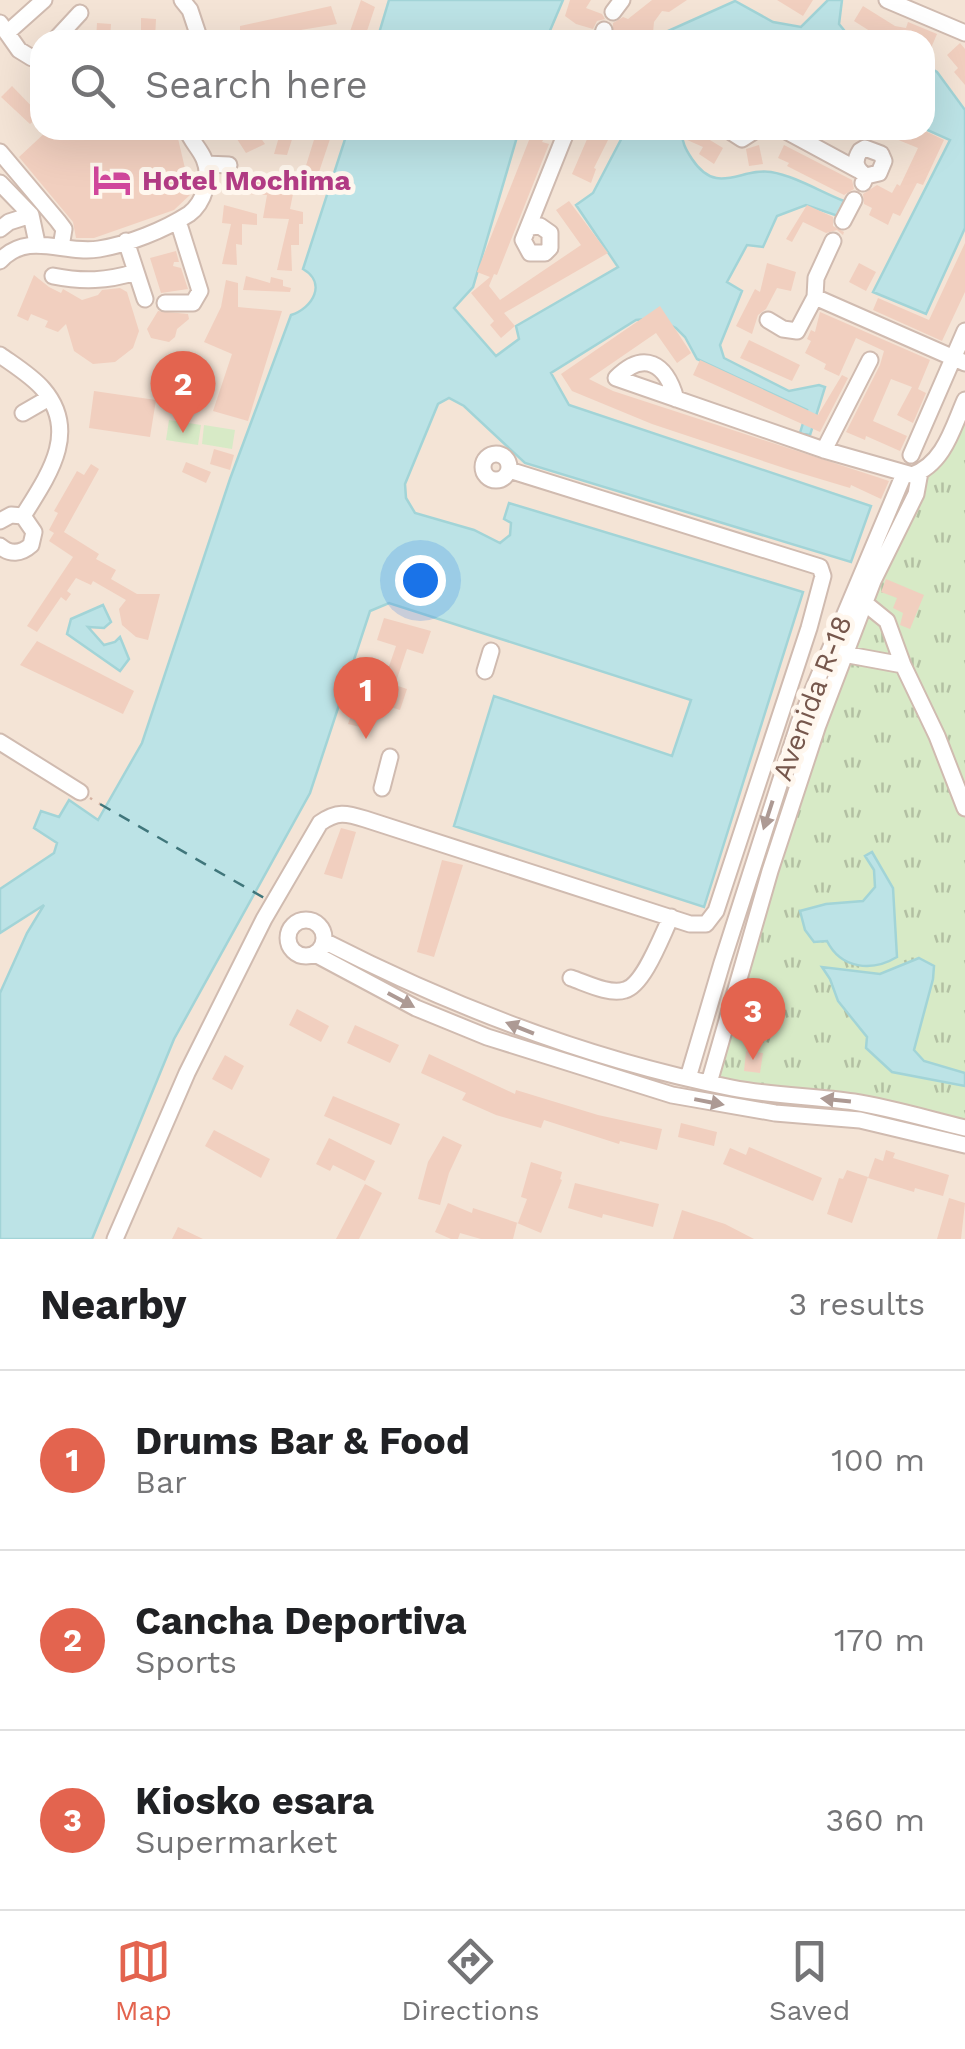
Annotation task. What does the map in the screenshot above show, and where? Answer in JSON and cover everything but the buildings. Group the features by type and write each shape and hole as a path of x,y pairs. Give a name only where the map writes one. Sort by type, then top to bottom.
{"street":[{"path":"30,55 3,28 44,0"},
{"path":"182,0 197,30"},
{"path":"887,0 965,34"},
{"path":"64,30 80,13"},
{"path":"0,261 20,246 37,243 96,250 178,221 197,208 205,191 206,164 193,140"},
{"path":"530,227 563,140"},
{"path":"801,140 862,176"},
{"path":"0,152 64,229 61,247"},
{"path":"206,164 229,166"},
{"path":"0,183 30,216 37,243"},
{"path":"843,221 854,200"},
{"path":"0,230 10,222 30,216"},
{"path":"166,303 193,303 200,291 178,221"},
{"path":"126,241 144,299"},
{"path":"768,320 783,329 797,330 816,297 816,278 834,241"},
{"path":"52,276 76,281 108,280 136,272"},
{"path":"816,297 959,360"},
{"path":"910,455 959,360 965,331"},
{"path":"0,355 42,386 62,429 59,451 23,516"},
{"path":"824,450 870,360"},
{"path":"23,413 50,398"},
{"path":"676,399 824,450 912,473"},
{"name":"Avenida R-18","path":"688,1078 775,795 862,598 916,494 912,473 943,450 965,400"},
{"path":"115,1239 187,1074 264,919 320,823 330,816 343,812 690,924 706,924 716,911 808,628 823,576 820,567 509,470"},
{"path":"0,520 10,514 23,516 34,532 21,558 0,546"},
{"path":"862,598 887,621 965,808"},
{"path":"485,671 490,651"},
{"path":"837,653 903,665"},
{"name":"Avenida R-18","path":"709,1083 837,653"},
{"path":"0,742 80,792"},
{"path":"382,788 390,757"},
{"path":"571,978 610,990 625,990 643,974 671,918"},
{"path":"965,1128 854,1102 709,1083 538,1036 320,947 416,1008 487,1036 672,1095 776,1113 860,1120 965,1145"}],"shaded area":[{"path":"0,0 965,0 965,1239 0,1239"}],"green space":[{"path":"965,399 965,1128 709,1083 770,871 896,531 912,475 920,472"},
{"path":"169,420 201,425 198,445 166,440"},
{"path":"204,425 235,430 232,449 202,444"}],"water":[{"path":"389,0 563,0 550,30 380,30"},
{"path":"828,0 842,0 839,24 844,30 670,30 735,1 773,22 801,27"},
{"path":"935,71 965,110 965,228 926,314 873,292 950,140 935,133"},
{"path":"345,140 516,140 473,287 454,308 496,356 519,339 516,326 618,267 576,205 593,193 621,140 683,140 690,156 711,176 730,178 771,172 799,181 844,201 838,216 806,205 777,216 763,247 747,245 727,282 742,291 720,345 724,358 789,391 825,387 810,435 800,433 807,410 697,359 676,328 655,318 636,320 551,373 569,405 871,506 851,562 525,463 464,406 449,398 438,404 405,484 406,498 415,513 474,530 500,543 510,535 511,523 504,519 509,503 803,592 704,907 454,826 494,696 672,756 691,700 389,603 370,611 310,793 174,1039 92,1239 0,1239 0,993 44,905 0,933 0,889 54,853 57,843 34,828 41,811 59,817 69,800 98,820 142,743 230,479 291,315 306,307 314,295 314,281 303,269"},
{"path":"202,367 212,377 205,384 203,405 185,400 189,386 195,382 193,373"},
{"path":"103,605 111,622 104,628 88,627 104,645 120,637 129,659 120,671 67,634 71,619"},
{"path":"872,852 893,888 897,957 868,966 840,957 827,941 814,942 805,930 800,911 863,901 875,887 874,870 865,856"},
{"path":"919,958 934,966 914,1050 924,1061 965,1073 965,1086 892,1072 866,1048 867,1037 838,1001 822,967 880,974"}],"ferry route":[{"path":"100,804 266,899"}],"place":[{"name":"Hotel Mochima","path":"112,180"},
{"name":"Cancha Deportiva","path":"183,433"},
{"name":"Drums Bar & Food","path":"366,739"},
{"name":"Kiosko esara","path":"753,1060"}]}
